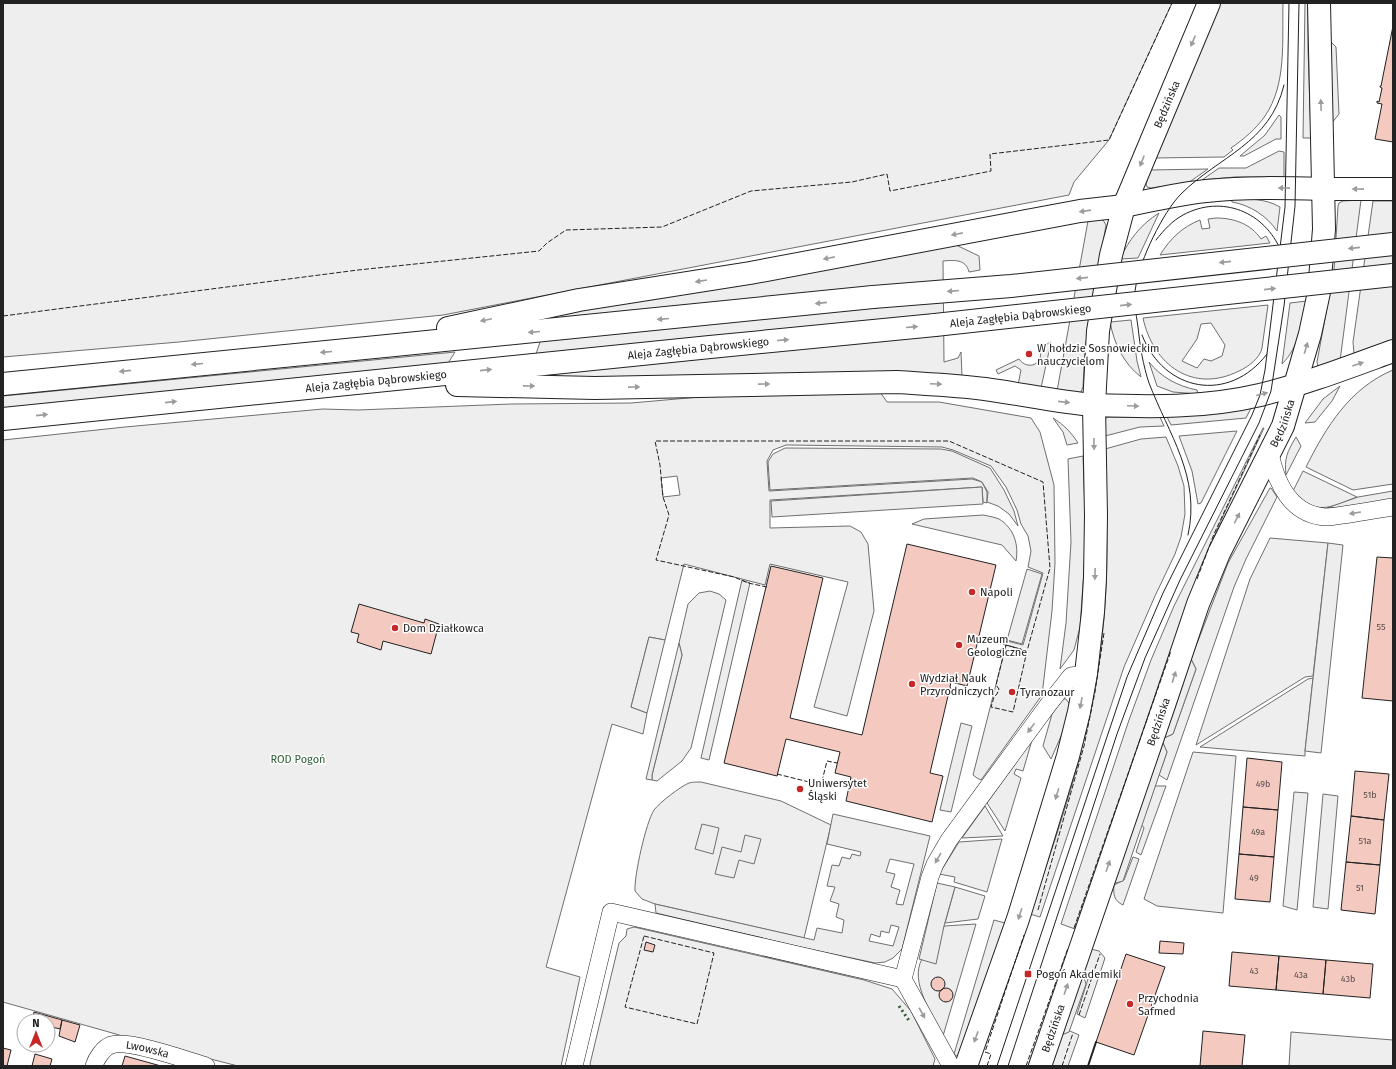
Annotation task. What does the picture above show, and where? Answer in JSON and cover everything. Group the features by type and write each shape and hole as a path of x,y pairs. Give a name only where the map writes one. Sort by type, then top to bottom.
{"main road":[{"name":"Będzińska","path":"966,1066 1018,919 1031,877 1068,756 1079,712 1086,674 1095,578 1096,516 1094,405 1098,331 1111,255 1124,206 1209,3"},
{"name":"Będzińska","path":"1040,1066 1198,604 1220,553 1283,426 1310,334 1319,292 1324,229 1319,3"},
{"path":"365,348 448,328 579,300 750,273 1072,213 1124,206 1175,195 1207,191 1269,188 1393,190"},
{"path":"3,384 700,316 873,297 1019,285 1393,244"},
{"name":"Aleja Zagłębia Dąbrowskiego","path":"3,419 935,325 1393,275"},
{"path":"1295,385 1393,351"},
{"path":"364,383 595,388 897,382 986,389 1060,402 1094,405"},
{"name":"Będzińska","path":"1094,405 1148,406 1197,404 1243,398 1295,385"}],"street":[{"path":"1270,453 1273,470 1285,495 1303,510 1314,515 1334,517 1393,507"},
{"path":"951,1066 903,978 930,877 935,864 949,840 1048,705 1071,676 1086,674"},
{"path":"574,1066 611,912 903,978"},
{"name":"Lwowska","path":"94,1066 97,1058 110,1045 130,1044 206,1066"}],"green space":[{"path":"3,3 1172,3 1109,140 1074,182 1069,195 443,315 179,342 3,357"},
{"path":"1220,3 1283,3 1282,61 1277,90 1272,103 1258,125 1231,148 1233,150 1224,157 1154,158"},
{"path":"1305,3 1308,3 1311,138 1303,138"},
{"path":"1279,115 1281,117 1281,139 1276,139 1244,156 1240,156 1265,135"},
{"path":"1279,151 1284,152 1284,177 1235,177 1202,180 1219,168 1246,168"},
{"path":"1208,169 1188,183 1151,188 1147,187 1146,184 1150,170"},
{"path":"1231,199 1250,199 1268,202 1280,207 1277,231 1258,212 1239,203 1232,202"},
{"path":"1361,200 1340,361 1323,367 1318,366 1317,362 1334,270 1338,206 1339,203 1343,201"},
{"path":"1373,201 1393,201 1393,340 1354,354 1353,342"},
{"path":"1159,213 1138,258 1120,259 1127,245 1136,233"},
{"path":"1098,219 1103,220 1106,225 1085,349 1083,387 1081,392 1077,393 1057,391 1088,221"},
{"path":"1208,219 1229,219 1242,223 1252,229 1261,239 1266,236 1270,243 1160,255 1172,239 1188,226 1200,220 1202,229 1210,228"},
{"path":"954,244 979,256 980,270 969,272 965,265 959,261 943,261 944,362 958,358 961,352 962,376 896,372 852,372 640,380 552,380 536,354 540,342 556,317 556,314"},
{"path":"1307,301 1296,343 1282,364 1290,303"},
{"path":"1268,305 1262,348 1256,359 1250,365 1239,371 1222,377 1206,379 1191,377 1178,371 1166,361 1156,349 1148,335 1143,318","holes":["1211,323 1225,345 1222,356 1211,361 1204,359 1197,368 1182,361 1197,339 1201,324"]},
{"path":"1131,320 1141,377 1129,365 1120,352 1110,322"},
{"path":"1051,342 1041,388 1018,385 1021,370 1015,366 998,374 996,370 1019,359 1027,365 1035,364 1040,358 1041,353 1039,348"},
{"path":"455,352 447,365 3,408 3,396"},
{"path":"1149,362 1170,380 1197,390 1198,394 1173,392 1157,386"},
{"path":"1393,370 1393,484 1353,490 1306,467 1331,423 1341,410 1364,387"},
{"path":"1340,386 1332,401 1315,422 1305,423 1323,399"},
{"name":"ROD Pogoń","path":"880,392 887,402 939,402 1031,418 1040,432 1054,485 1055,563 1052,611 1042,695 981,780 973,775 1007,641 1023,645 1043,573 1028,567 1031,551 1028,536 1021,524 1017,510 1006,487 991,466 942,447 786,445 773,450 767,461 769,491 972,479 982,482 987,492 987,503 983,502 982,487 770,500 770,528 850,526 861,532 868,544 874,611 847,716 814,707 848,582 770,564 765,585 684,564 665,640 649,637 631,707 647,713 643,734 612,724 546,967 580,977 561,1066 238,1066 144,1042 56,1017 56,1013 42,1013 3,1002 3,440 323,409 358,410 511,404 631,403 734,394","holes":["677,476 680,495 663,497 661,478"]},
{"path":"1251,408 1246,418 1171,425 1167,417 1208,414"},
{"path":"1108,417 1160,417 1164,426 1140,427 1105,436 1105,419"},
{"path":"1053,418 1061,423 1073,435 1078,443 1067,445 1063,432"},
{"path":"1263,428 1203,563 1075,929 1061,924 1129,720 1151,660 1174,606"},
{"path":"1237,431 1201,503 1198,504 1192,471 1179,436"},
{"path":"1166,437 1178,466 1184,486 1185,514 1181,537 1175,554 1124,667 1040,917 1030,914 1075,775 1089,719 1100,655 1104,620 1107,567 1105,449 1141,439"},
{"path":"1296,437 1301,446 1286,475 1285,464 1287,456"},
{"path":"1083,456 1086,540 1080,627 1074,650 1060,669 1066,623 1071,542 1068,459"},
{"path":"1303,471 1357,497 1330,507 1316,507 1309,504 1293,491"},
{"path":"1270,488 1277,497 1246,559 1234,587 1167,780 1159,775 1167,752 1163,743 1164,738 1173,734 1196,669 1191,659 1228,563"},
{"path":"983,515 999,519 1012,532 1017,549 1016,561 1002,545 912,524 924,519"},
{"path":"1270,538 1328,543 1313,676 1305,677 1196,745 1250,579"},
{"path":"710,591 719,594 726,600 691,748 682,761 657,781 652,780 682,655 679,643 688,604 699,593"},
{"path":"1313,678 1305,756 1200,747 1308,679"},
{"path":"1063,699 1066,699 1071,706 1065,727 1051,759 1043,746 1052,714"},
{"path":"1032,740 1023,771 1016,769 1014,774 1021,778 1005,831 987,803"},
{"path":"1193,752 1236,756 1223,913 1157,906 1144,899"},
{"path":"692,782 701,782 781,801 831,825 804,938 655,904 642,899 635,891 636,874 641,849 654,810 665,799 685,785"},
{"path":"1155,786 1166,786 1141,855 1136,852 1144,828 1136,817 1147,810"},
{"path":"985,806 1003,836 962,838"},
{"path":"1002,839 987,892 954,882 955,877 939,874 959,842"},
{"path":"1133,857 1139,859 1123,905 1115,897 1114,885 1124,880"},
{"path":"955,887 985,896 978,919 945,923"},
{"path":"994,920 1005,923 958,1057 954,1054"},
{"path":"976,924 943,1036 920,988 918,978 919,968 927,950 944,926"},
{"path":"634,927 864,980 892,989 911,1011 935,1059 933,1066 591,1066 590,1064 619,943 626,936 627,929"},
{"path":"1091,949 1099,951 1105,958 1085,1018 1077,1014 1088,979 1084,978 1082,971"},
{"path":"1070,1031 1079,1035 1068,1066 1050,1066 1059,1036"},
{"path":"1291,1032 1393,1040 1393,1066 1289,1066"}],"shaded area":[{"path":"1329,40 1336,47 1339,114 1331,124"},
{"path":"785,448 941,449 952,451 990,468 1004,490 1014,511 1018,526 1009,514 998,506 987,502 988,492 982,482 973,478 770,490 768,462 773,454"},
{"path":"982,487 983,504 772,517 771,501"},
{"path":"1393,491 1393,499 1345,507 1327,508 1358,497"},
{"path":"1328,543 1343,545 1321,753 1305,751"},
{"path":"1027,569 1042,574 1022,644 1007,640"},
{"path":"742,580 750,583 709,760 701,758"},
{"path":"649,637 665,640 647,713 631,707"},
{"path":"679,643 682,655 652,780 646,779"},
{"path":"1191,659 1196,669 1173,734 1164,738"},
{"path":"961,723 972,726 951,812 940,810"},
{"path":"1163,743 1167,752 1123,881 1112,884"},
{"path":"1294,792 1308,793 1297,910 1283,906"},
{"path":"1323,794 1338,796 1328,909 1313,907"},
{"path":"833,814 930,836 902,949 893,958 885,962 875,963 656,913 655,904 814,940 817,928 842,933 844,920 836,917 839,904 830,901 835,887 827,886 832,865 839,866 842,857 850,859 852,854 860,856 861,852 827,844","holes":["890,859 914,864 903,905 896,904 900,890 891,887 895,874 886,872","891,925 899,927 893,946 869,941 871,934 880,937 881,931 889,933"]},
{"path":"702,824 719,828 713,854 695,849"},
{"path":"745,835 761,839 754,864 739,860 734,878 715,874 722,847 741,852"},
{"path":"937,883 955,887 944,926 936,964 919,959"},
{"path":"1082,971 1086,984 1069,1032 1059,1036"}],"building":[{"path":"1393,26 1393,142 1375,139 1382,104 1377,103 1377,101 1379,102 1382,88 1380,86"},
{"name":"Wydział Nauk Przyrodniczych","path":"907,544 996,565 967,686 951,682 950,687 953,692 948,696 930,773 943,776 932,822 846,801 851,777 835,773 840,752 786,739 777,776 724,763 771,566 823,578 790,718 862,735"},
{"path":"1377,557 1393,558 1393,701 1362,698"},
{"name":"Dom Działkowca","path":"359,604 424,623 425,619 439,624 431,654 383,641 381,650 357,642 359,634 351,632"},
{"path":"1247,758 1282,762 1278,810 1243,807"},
{"path":"1355,771 1389,774 1384,820 1351,816"},
{"path":"1243,807 1278,810 1274,857 1239,854"},
{"path":"1351,816 1384,820 1380,865 1346,862"},
{"path":"1239,854 1274,857 1270,902 1235,899"},
{"path":"1346,862 1380,865 1375,914 1341,910"},
{"path":"1160,941 1184,943 1183,954 1159,953"},
{"path":"646,942 655,945 653,952 644,950"},
{"path":"1232,952 1279,956 1276,990 1229,986"},
{"name":"Przychodnia Safmed","path":"1126,954 1165,967 1134,1055 1096,1042"},
{"path":"1279,956 1326,960 1323,994 1276,990"},
{"path":"1326,960 1373,964 1370,998 1323,994"},
{"path":"938,977 943,979 945,984 943,989 938,991 933,989 931,984 933,979"},
{"path":"946,988 951,990 953,995 951,1000 946,1002 941,1000 939,995 941,990"},
{"path":"56,1018 62,1020 60,1029 56,1028"},
{"path":"62,1020 80,1025 75,1042 59,1036"},
{"path":"1203,1031 1245,1035 1242,1066 1200,1066"},
{"path":"3,1048 11,1050 7,1066 3,1066"},
{"path":"35,1054 52,1059 50,1066 32,1066"},
{"path":"125,1056 161,1066 122,1066"}],"tram line":[{"path":"997,1066 1127,677 1163,593 1252,415 1260,395 1265,370 1285,207 1289,3"},
{"path":"1008,1066 1117,734 1145,658 1180,580 1259,423 1271,391 1284,306 1295,206 1299,3"},
{"path":"1188,535 1191,514 1187,475 1174,439 1149,383 1145,369 1135,306 1138,275 1153,237 1174,202 1196,181 1242,147 1255,135 1267,122 1277,105 1284,85"},
{"path":"1156,240 1168,226 1183,215 1198,209 1213,206 1227,207 1241,210 1253,217 1274,237 1281,251"},
{"path":"1142,335 1152,354 1165,369 1181,379 1198,385 1217,385 1235,380 1252,370 1267,354"}],"hedge":[{"path":"899,1006 910,1022"}],"fence":[{"path":"3,316 358,270 539,251 547,243 566,230 662,227 751,191 852,182 887,174 890,191 991,171 990,154 1109,140 1172,3"},
{"path":"1197,579 1214,534 1260,435"},
{"path":"767,587 748,583 734,577 656,560 669,515 663,497 660,465 655,441 949,441 1043,482 1050,568 1027,651 978,639"},
{"path":"1038,910 1084,746 1095,692 1104,633"},
{"path":"1006,645 1027,651 1013,712 991,707 994,697 999,689 996,685 1006,645"},
{"path":"1074,928 1171,651"},
{"path":"777,774 821,785 827,761 837,763"},
{"path":"987,1066 991,1054 985,1052 1024,935"},
{"path":"644,936 714,953 697,1024 625,1007 644,936"},
{"path":"1026,1066 1068,948"},
{"path":"1079,1015 1100,954"},
{"path":"1062,1066 1073,1033"}],"wall":[{"path":"1088,1066 1096,1042"}],"place":[{"name":"W hołdzie Sosnowieckim nauczycielom","path":"1029,354"},
{"name":"Napoli","path":"972,592"},
{"name":"Dom Działkowca","path":"395,628"},
{"name":"Muzeum Geologiczne","path":"959,645"},
{"name":"Wydział Nauk Przyrodniczych","path":"912,684"},
{"name":"Tyranozaur","path":"1012,692"},
{"name":"Uniwersytet Śląski","path":"800,789"},
{"name":"Pogoń Akademiki","path":"1028,974"},
{"name":"Przychodnia Safmed","path":"1130,1004"}]}
